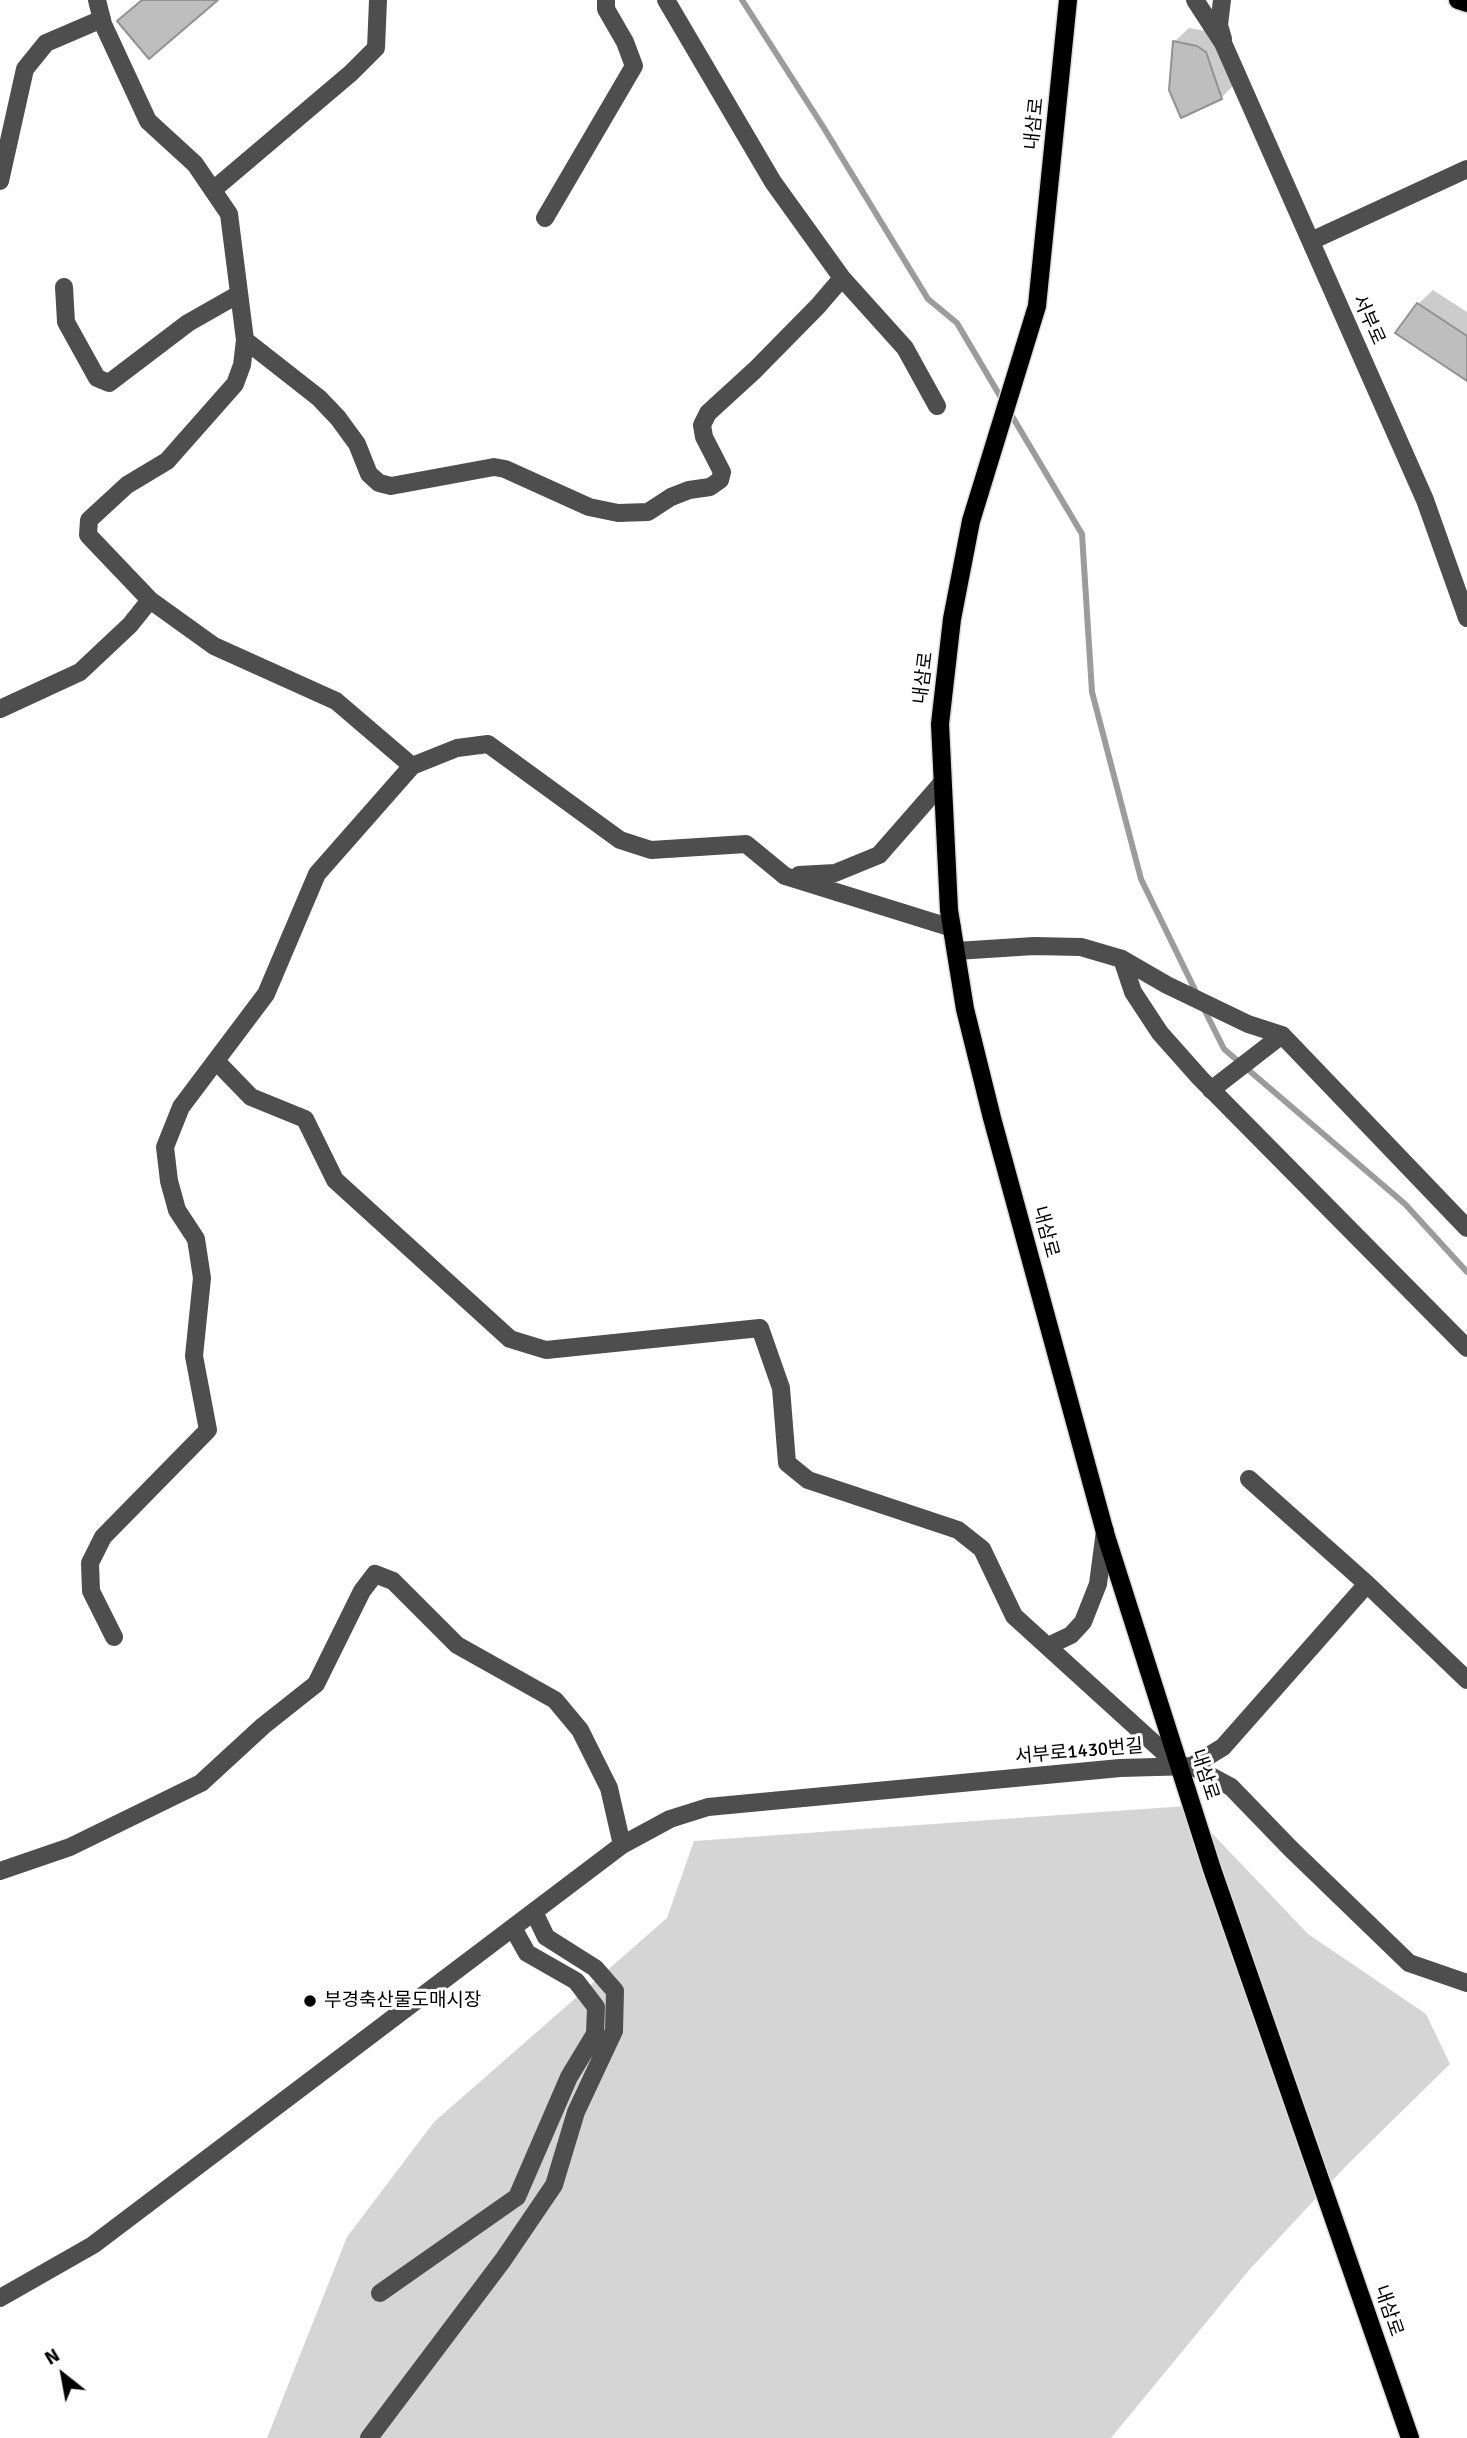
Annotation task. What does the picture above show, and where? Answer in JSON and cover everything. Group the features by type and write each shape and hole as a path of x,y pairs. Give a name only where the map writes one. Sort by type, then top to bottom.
{"main road":[{"name":"내삼로","path":"1068,0 1037,306 971,521 952,619 940,724 952,928 965,1009 989,1106 1105,1531 1186,1766 1212,1869 1410,2438"},
{"path":"1458,0 1467,3"}],"street":[{"path":"97,0 102,19 148,121 195,164 229,214 245,341 242,365 235,384 167,461 127,485 89,520 88,535 149,600 214,646 336,701 412,766"},
{"path":"213,190 351,73 376,48 378,0"},
{"path":"545,218 634,66 625,42 606,9 606,0"},
{"path":"666,0 773,182 842,278 905,348 937,406"},
{"path":"1195,0 1223,43"},
{"path":"1222,0 1219,25 1223,43"},
{"path":"0,181 25,69 46,43 102,19"},
{"name":"서부로","path":"1223,43 1424,500 1467,618"},
{"path":"1311,241 1467,169"},
{"path":"245,341 319,398 338,418 357,444 369,474 379,483 391,486 494,467 505,469 589,507 618,513 648,512 671,497 689,490 709,487 720,480 722,472 704,437 702,425 708,413 755,370 842,278"},
{"path":"64,288 66,322 97,378 109,383 188,323 239,294"},
{"path":"0,709 80,672 130,625 149,600"},
{"path":"114,1637 91,1591 90,1563 103,1537 208,1430 194,1356 202,1278 195,1239 177,1210 169,1181 165,1147 181,1107 266,994 317,874 412,766 457,748 488,744 620,840 651,850 747,844 785,876 952,928"},
{"path":"785,876 835,873 879,855 942,783"},
{"path":"956,951 1034,946 1081,947 1122,959 1167,985 1277,1039 1466,1226"},
{"path":"1122,959 1133,992 1160,1033 1212,1090 1467,1348"},
{"path":"1212,1090 1277,1039"},
{"path":"216,1061 251,1097 305,1119 335,1180 510,1339 546,1350 760,1328 781,1388 787,1463 808,1480 958,1530 982,1549 1014,1616 1186,1766 1231,1787 1409,1963 1467,1983"},
{"path":"1249,1479 1367,1584 1467,1680"},
{"path":"1048,1646 1071,1635 1083,1622 1098,1584 1105,1531"},
{"path":"0,1871 69,1847 201,1783 263,1726 316,1684 362,1591 375,1574 393,1581 457,1645 555,1700 580,1730 609,1788 622,1845"},
{"path":"1186,1766 1223,1747 1367,1584"},
{"name":"서부로1430번길","path":"0,2298 93,2245 622,1845 670,1819 708,1807 1120,1768 1186,1766"},
{"path":"369,2438 503,2260 554,2185 576,2112 614,2031 615,1991 595,1968 546,1937 534,1912"},
{"path":"380,2292 517,2197 569,2077 595,2034 596,2007 576,1981 527,1953 513,1928"}],"shaded area":[{"path":"1186,1806 1308,1934 1426,2014 1450,2064 1347,2165 1250,2269 1111,2438 267,2438 347,2237 434,2122 667,1918 694,1841"}],"building":[{"path":"142,0 218,0 149,59 117,21"},
{"path":"1173,41 1197,46 1206,52 1222,99 1181,118 1169,90"},
{"path":"1417,303 1467,336 1467,381 1395,333"}],"waterway":[{"path":"742,0 928,299 957,323 1003,401"},
{"path":"1009,411 1082,534 1092,692 1141,879 1197,994"},
{"path":"1203,1007 1224,1049 1405,1204 1467,1272"}],"place":[{"name":"부경축산물도매시장","path":"310,2001"}]}
